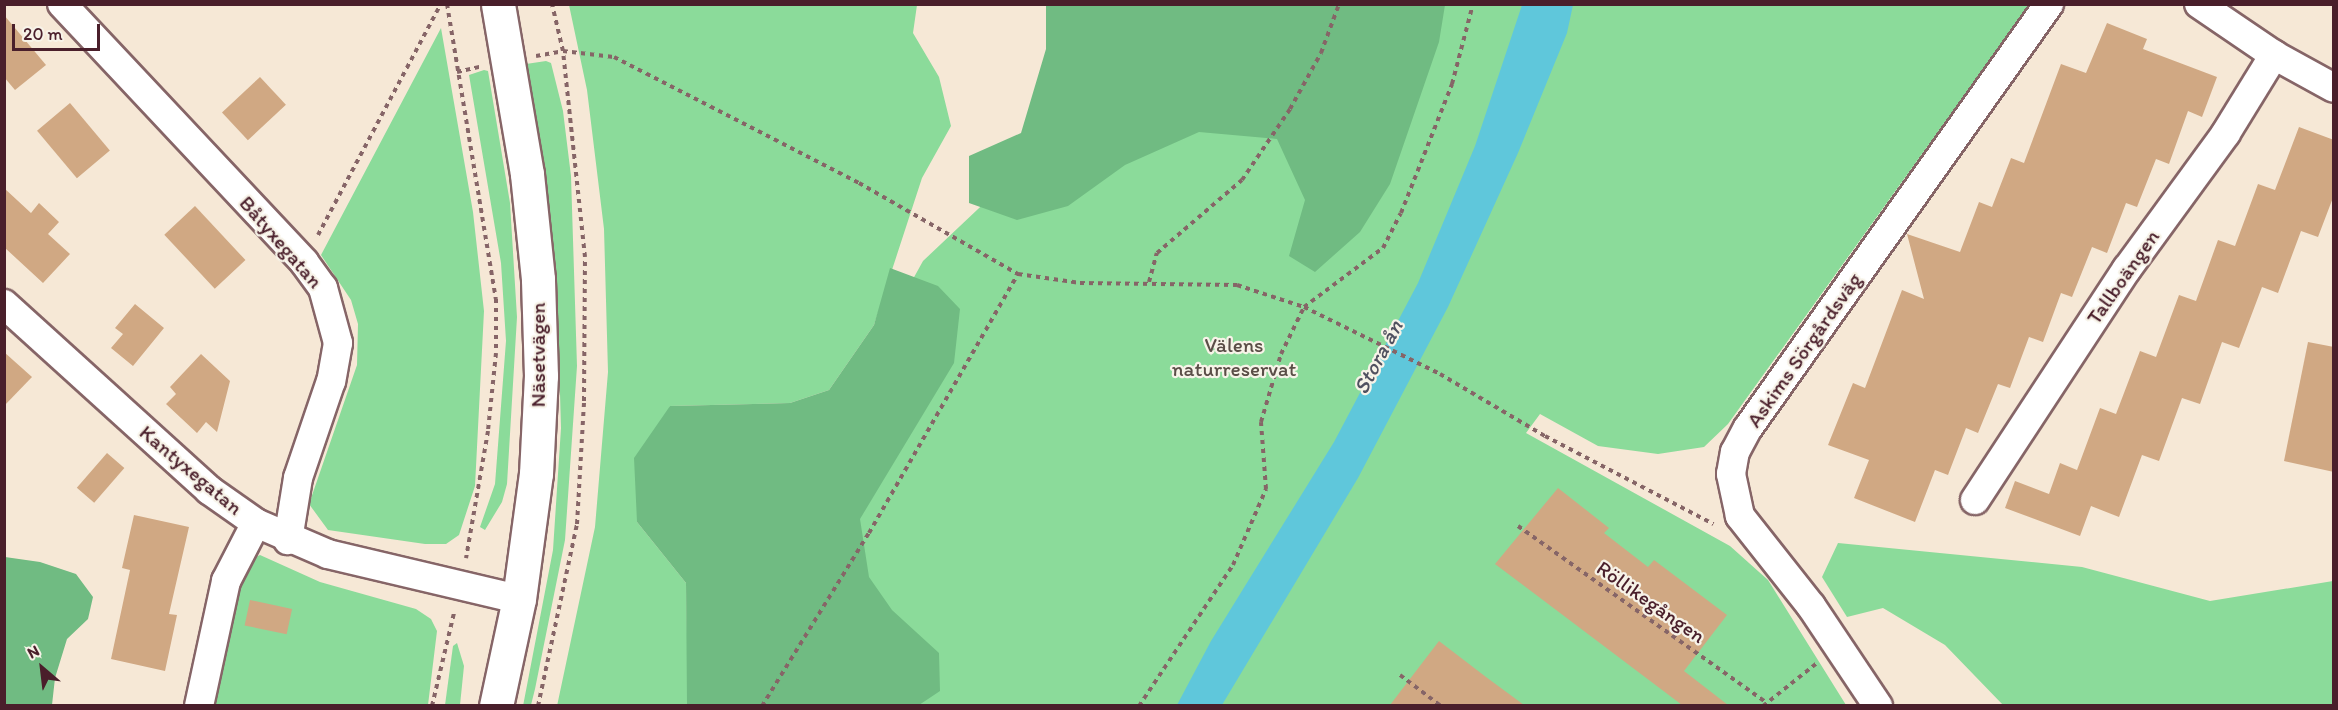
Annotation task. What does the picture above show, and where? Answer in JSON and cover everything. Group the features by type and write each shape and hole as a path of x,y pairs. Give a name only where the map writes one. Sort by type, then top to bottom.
{"street":[{"name":"Båtyxegatan","path":"62,4 304,262 323,288 338,344 331,381 298,478 288,540"},
{"name":"Näsetvägen","path":"496,705 519,599 536,474 541,376 538,279 527,174 498,4"},
{"name":"Askims Sörgårdsväg","path":"1878,705 1841,649 1740,516 1731,474 1736,452 1748,428 2049,4"},
{"path":"2199,4 2274,55 2333,86"},
{"name":"Tallboängen","path":"1974,500 2127,269 2226,133 2274,55"},
{"name":"Kantyxegatan","path":"4,304 209,490 256,524 288,540 372,566 462,584 519,599"},
{"path":"199,705 226,581 256,524"}],"path":[{"path":"304,262 441,4"},
{"path":"432,705 462,584 488,430 496,353 496,299 447,4"},
{"path":"552,4 563,51 614,57 859,183 1018,274 1080,283 1149,282 1238,285 1304,308 1440,374 1545,436 1711,525 1740,516"},
{"path":"1149,282 1157,253 1242,180 1290,109 1322,53 1339,4"},
{"path":"1139,705 1233,565 1266,489 1261,422 1281,354 1304,308 1383,248 1401,213 1452,84 1473,4"},
{"path":"762,705 869,533 1018,274"},
{"name":"Röllikegången","path":"1518,526 1765,704"},
{"path":"1765,704 1841,649"},
{"path":"1400,675 1441,705"}],"green space":[{"path":"1046,4 1445,5 1439,42 1390,184 1360,232 1315,272 1289,256 1305,200 1277,139 1199,132 1125,165 1068,206 1017,220 969,203 969,156 1021,133 1046,49"},
{"name":"Välens naturreservat","path":"569,5 917,5 913,33 939,77 951,126 922,178 874,325 829,390 790,403 670,406 637,522 686,583 688,685 923,261 1194,5 2029,5 1728,424 1704,447 1658,454 1598,446 1540,414 1526,433 1730,546 1768,580 1846,705 557,706 595,527 608,372 604,229 587,90"},
{"path":"441,28 473,212 484,311 475,486 459,535 446,544 425,544 328,530 309,504 357,365 358,324 351,300 321,255"},
{"path":"546,61 551,63 563,111 571,176 577,366 565,540 531,705 523,706 553,550 561,428 557,292 526,64"},
{"path":"484,70 488,71 510,203 517,317 507,484 502,502 485,530 480,527 495,484 506,341 501,263 469,75"},
{"path":"890,268 938,286 960,309 954,363 860,519 869,577 892,610 939,653 940,691 919,705 687,705 686,583 637,522 634,458 670,406 790,403 829,390 874,325"},
{"path":"1838,543 2082,567 2210,601 2333,581 2333,705 2003,705 1945,645 1883,608 1847,617 1822,577"},
{"path":"260,555 320,582 416,609 431,619 437,631 428,705 207,706 234,586 249,560"},
{"path":"5,557 40,562 76,574 93,597 88,619 67,639 55,678 52,705 5,705"},
{"path":"457,643 464,666 460,705 445,705 453,646"}],"water":[{"path":"1522,5 1573,5 1567,33 1518,153 1448,307 1358,478 1222,705 1177,705 1211,641 1334,442 1418,283 1475,146"}],"building":[{"path":"4,15 46,65 15,90 4,77"},
{"path":"2107,23 2147,39 2143,49 2217,77 2202,117 2188,111 2169,164 2156,159 2137,207 2126,203 2107,253 2092,247 2072,297 2061,293 2043,342 2029,337 2010,388 1998,384 1978,433 1966,428 1948,475 1935,470 1915,522 1854,498 1869,460 1828,445 1853,383 1865,388 1902,290 1924,299 1907,234 1960,252 1979,202 1992,207 2011,158 2024,163 2061,64 2086,73"},
{"path":"260,77 286,105 248,140 222,112"},
{"path":"70,103 110,150 77,178 37,131"},
{"path":"2299,127 2334,140 2334,195 2318,237 2301,231 2278,293 2262,287 2239,348 2222,342 2200,404 2182,398 2159,461 2142,455 2119,517 2091,506 2080,536 2005,508 2015,481 2049,494 2060,463 2077,470 2100,408 2116,414 2140,351 2156,357 2179,295 2196,301 2218,240 2235,246 2258,184 2275,190"},
{"path":"4,188 31,213 39,203 59,222 48,234 70,254 43,283 4,247"},
{"path":"195,206 245,260 215,289 164,235"},
{"path":"135,304 164,328 133,366 111,348 123,334 115,328"},
{"path":"2308,342 2334,347 2334,472 2284,461"},
{"path":"4,352 32,377 4,406"},
{"path":"201,354 230,381 217,432 206,422 197,433 166,404 176,394 170,387"},
{"path":"107,453 124,468 94,503 77,488"},
{"path":"1558,488 1609,528 1604,533 1648,567 1654,560 1727,615 1684,671 1728,705 1682,705 1495,564"},
{"path":"134,515 189,527 169,614 177,615 165,671 111,659 130,570 122,568"},
{"path":"250,600 292,609 287,634 245,625"},
{"path":"1439,641 1486,677 1524,705 1390,705"}],"water label":[{"name":"Stora ån","path":"1378,357"}]}
